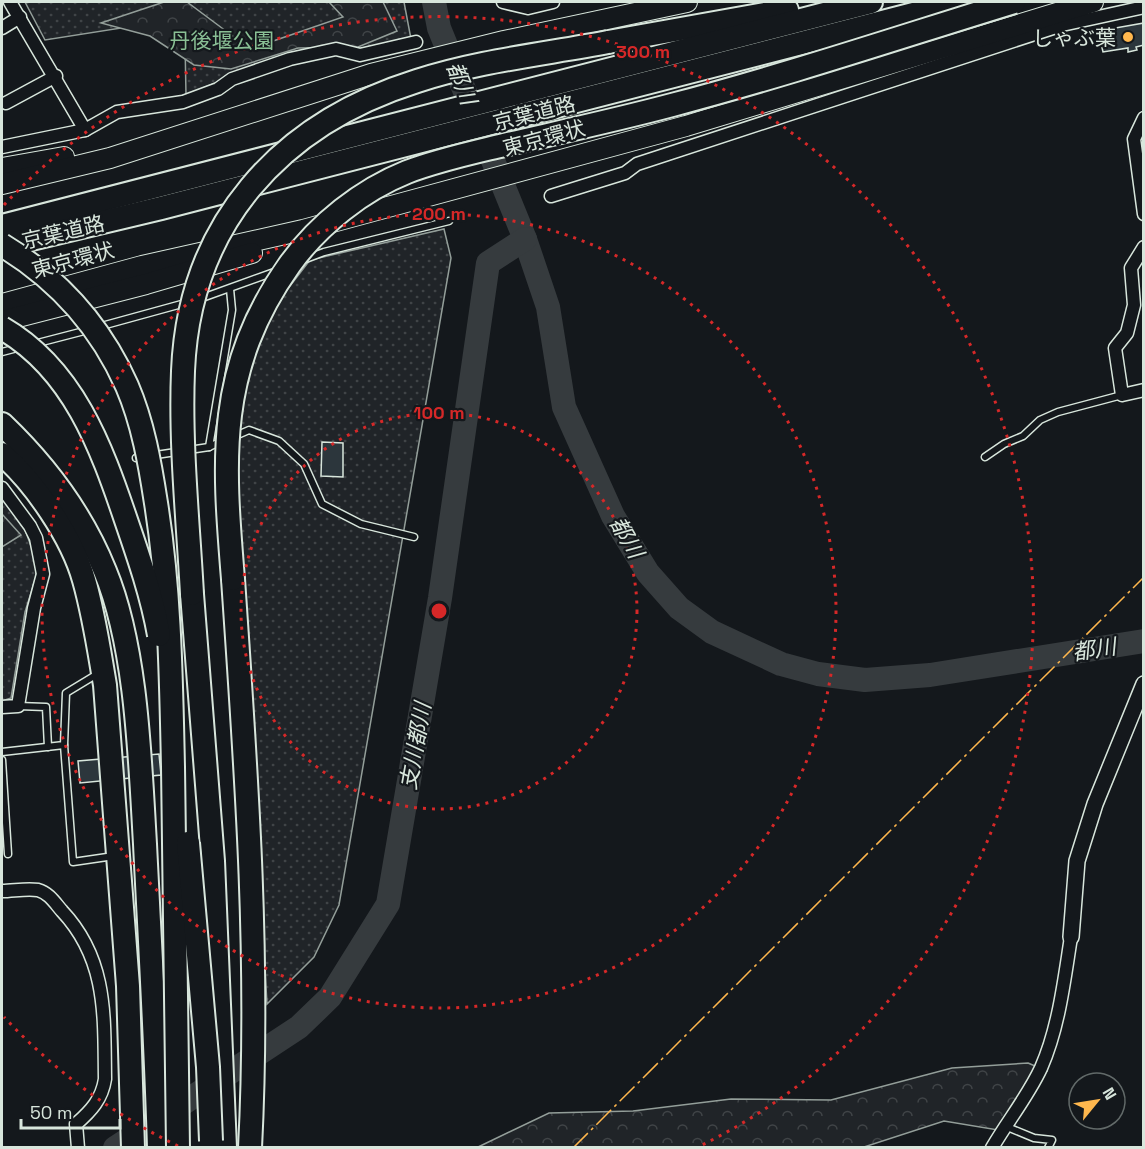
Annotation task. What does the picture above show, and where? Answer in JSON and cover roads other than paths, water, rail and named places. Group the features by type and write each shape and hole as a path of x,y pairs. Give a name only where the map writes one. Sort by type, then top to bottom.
{"highway":[{"path":"2,184 110,158 371,74 419,52 504,41 687,2"},
{"path":"219,1141 222,1017 213,861 192,594 183,371 190,317 201,278 221,231 247,192 278,156 317,126 350,108 417,81 451,71 826,2"},
{"name":"京葉道路","path":"2,226 871,2"},
{"name":"京葉道路","path":"2,246 161,208 960,2"},
{"path":"250,1148 253,999 245,759 227,496 227,438 234,390 245,344 266,299 310,239 345,208 403,173 445,159 673,105 1014,2"},
{"name":"東京環状","path":"2,304 142,266 303,230 686,126 1093,2"},
{"path":"2,168 79,154 259,96 333,79 371,74"},
{"path":"2,321 238,258 278,245 303,230"},
{"path":"2,246 37,267 59,286 99,335 134,405 154,486 164,551 171,639 178,1148"},
{"path":"2,328 40,356 57,373 84,416 108,467 156,621 179,759 208,1067 219,1141"},
{"path":"2,424 65,495 106,572 120,616 140,768 156,1047 159,1148"},
{"path":"2,454 38,494 69,545 84,578 103,672 132,1058 133,1148"}],"street":[{"path":"10,2 56,76 85,130"},
{"path":"503,2 528,8 553,2"},
{"path":"550,196 625,173 636,164 1062,25 1143,7"},
{"path":"2,28 20,18"},
{"path":"2,147 85,130 117,112 183,102 218,89 232,79 290,59 336,49 360,56 419,52"},
{"path":"6,103 56,76"},
{"path":"1143,118 1134,139 1143,214"},
{"path":"1143,247 1131,268 1134,305 1127,333 1115,348 1122,395 1143,390"},
{"path":"2,488 30,525 36,538 43,574 34,608 18,706 2,706"},
{"path":"992,1148 1040,1070 1052,1038 1071,937 1077,861 1095,804 1143,684"},
{"path":"2,891 36,890 48,895 73,923 92,958 99,980 104,1000 103,1092 91,1110 76,1124 78,1148"}],"lane":[{"path":"2,352 176,306 230,289 324,252 449,221"},
{"path":"209,447 232,310 230,289"},
{"path":"985,457 1004,444 1023,436 1040,420 1058,412 1122,395"},
{"path":"136,458 209,447 249,430 279,441 304,464 322,504 361,524 414,537"},
{"path":"103,672 66,693 64,745 73,862 117,856"},
{"path":"18,706 46,707 48,747"},
{"path":"2,752 64,745"},
{"path":"2,760 8,854"},
{"path":"1005,1126 1034,1138 1052,1140 1048,1148"}],"waterway":[{"name":"都川","path":"434,2 439,28 525,239 548,307 564,407 613,516 648,573 679,608 712,632 781,664 818,674 865,680 930,675 1144,641"},
{"name":"支川都川","path":"115,1148 299,1027 330,997 388,904 440,598 488,263 525,239"}],"place":[{"name":"しゃぶ葉","path":"1128,37"}],"park label":[{"name":"丹後堰公園","path":"222,40"}]}
